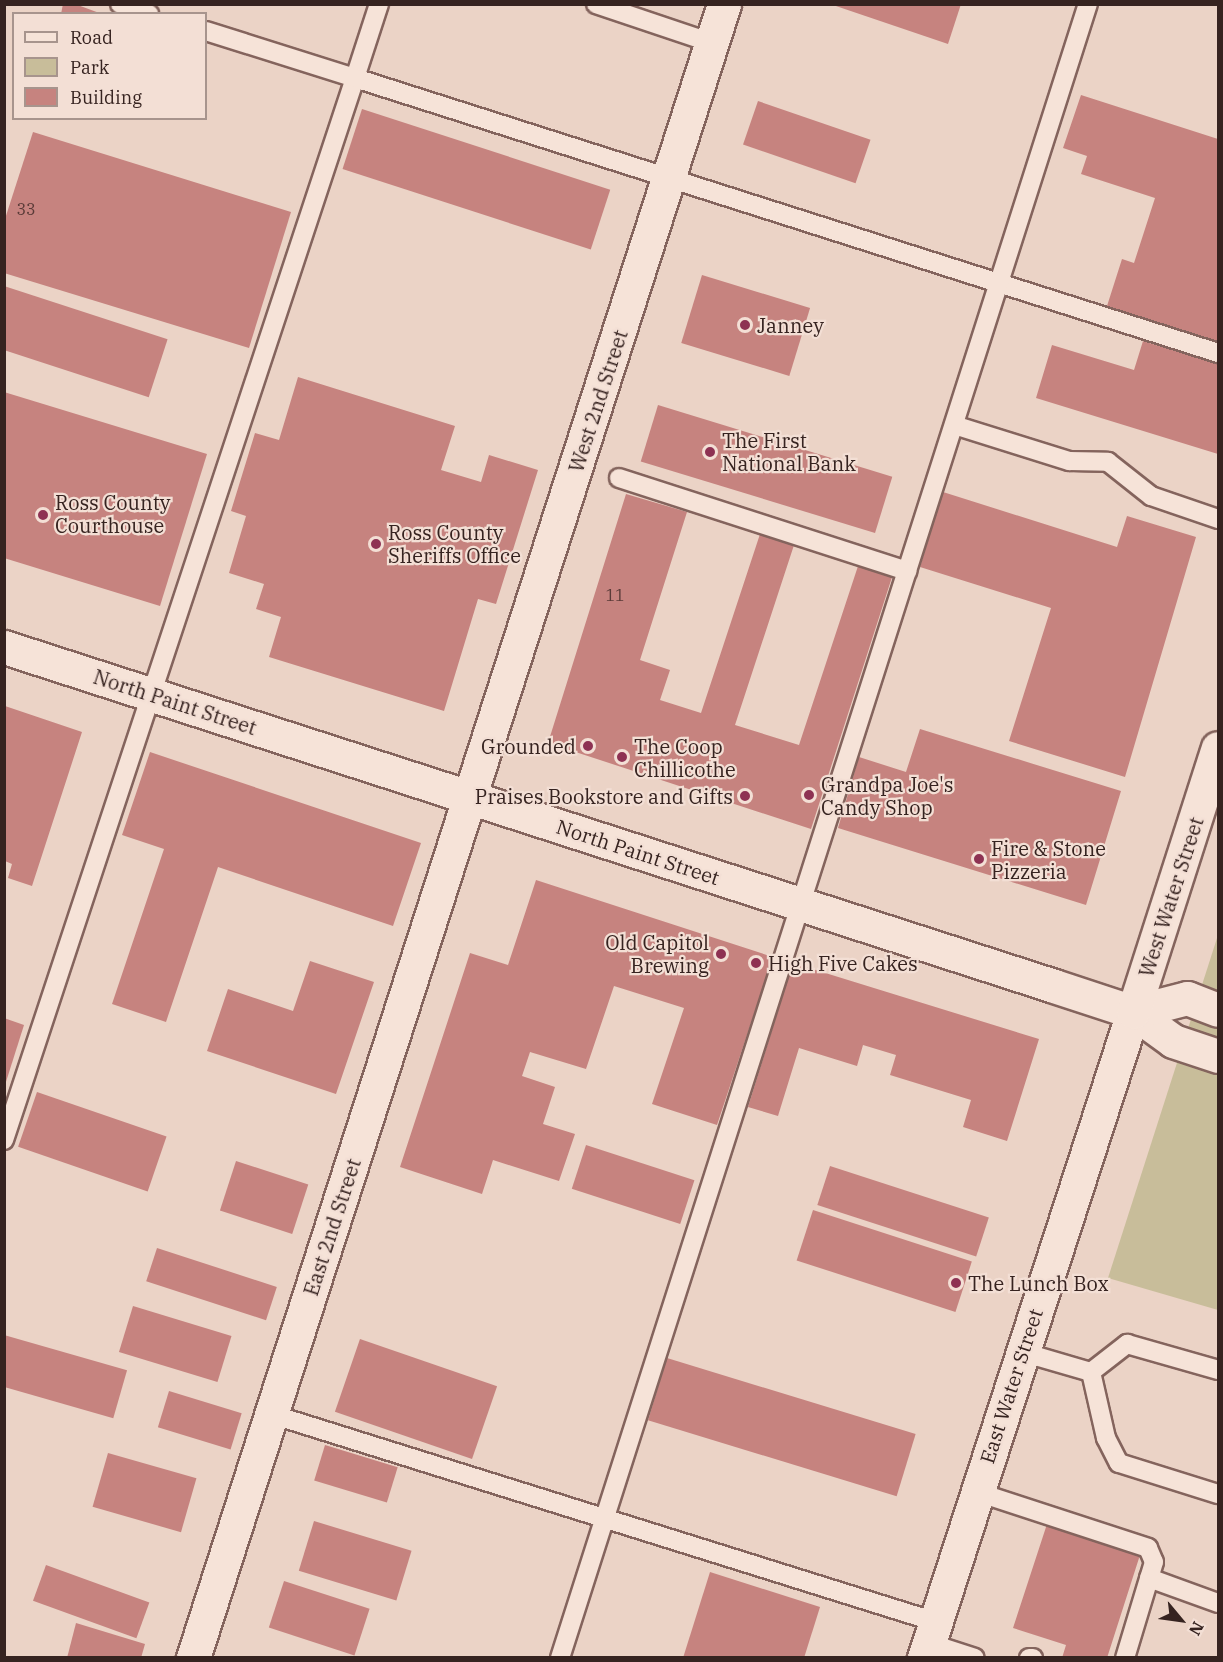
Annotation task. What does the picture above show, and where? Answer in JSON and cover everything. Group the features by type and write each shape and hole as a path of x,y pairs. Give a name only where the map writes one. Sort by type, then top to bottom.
{"street":[{"name":"West 2nd Street","path":"472,798 724,4"},
{"name":"North Paint Street","path":"4,647 1134,1012 1173,1041 1218,1056"},
{"name":"West Water Street","path":"1134,1012 1218,748"},
{"name":"East 2nd Street","path":"193,1658 472,798"},
{"path":"1134,1012 1187,998 1218,1010"},
{"name":"East Water Street","path":"930,1641 1134,1012"}],"lane":[{"path":"120,4 143,12"},
{"path":"4,1140 379,4"},
{"path":"596,4 712,43"},
{"path":"560,1658 798,903 907,571 1088,4"},
{"path":"207,31 1218,353"},
{"path":"954,425 1069,461 1108,462 1151,496 1218,519"},
{"path":"619,478 907,571"},
{"path":"1091,1372 1126,1344 1218,1370"},
{"path":"1022,1352 1091,1372"},
{"path":"1091,1372 1106,1438 1119,1463 1218,1494"},
{"path":"271,1414 605,1515 975,1658"},
{"path":"977,1492 1148,1548 1154,1562 1128,1657"},
{"path":"1149,1578 1218,1603"}],"green space":[{"path":"1218,935 1218,1310 1108,1278"}],"building":[{"path":"63,4 75,4 97,12 61,12"},
{"path":"830,4 961,4 948,44"},
{"path":"1081,95 1218,139 1218,343 1107,306 1122,259 1134,263 1155,198 1081,174 1087,156 1063,148"},
{"path":"758,101 871,140 856,183 743,144"},
{"path":"362,109 610,190 591,250 343,169"},
{"path":"33,132 291,212 249,348 4,273 4,222"},
{"name":"Janney","path":"702,275 810,308 789,376 681,343"},
{"path":"4,286 168,339 149,397 4,350"},
{"path":"1143,341 1218,364 1218,454 1036,398 1052,345 1134,370"},
{"name":"Ross County Sheriffs Office","path":"298,377 455,426 441,470 481,482 489,455 538,470 496,604 478,599 444,711 269,657 281,617 256,609 264,584 229,573 246,516 231,511 255,433 279,440"},
{"path":"4,392 207,454 160,606 4,558"},
{"path":"658,405 892,477 875,533 641,461"},
{"path":"943,492 1117,547 1127,516 1196,537 1125,777 1009,741 1051,608 920,567"},
{"path":"626,494 687,512 640,660 670,670 660,700 701,713 761,531 795,542 735,725 799,745 859,563 893,574 811,829 548,743"},
{"path":"5,706 82,732 32,886 8,878 12,864 5,861"},
{"path":"920,729 1121,791 1086,905 838,828 859,757 906,772"},
{"path":"150,752 421,843 393,926 218,867 166,1022 112,1004 164,849 122,835"},
{"path":"536,880 773,957 717,1125 652,1104 684,1008 614,986 586,1069 530,1052 522,1076 555,1087 543,1124 575,1134 559,1181 493,1160 482,1194 400,1167 470,953 508,965"},
{"path":"310,961 374,982 336,1094 207,1051 228,989 293,1011"},
{"path":"793,963 1039,1039 1007,1141 963,1127 971,1100 890,1075 896,1055 863,1045 857,1066 799,1048 778,1116 748,1107"},
{"path":"4,1018 24,1025 5,1085 4,1085"},
{"path":"37,1092 167,1137 148,1191 18,1147"},
{"path":"586,1145 694,1180 680,1224 572,1189"},
{"path":"236,1161 308,1184 292,1234 220,1210"},
{"path":"830,1166 989,1218 976,1257 817,1205"},
{"path":"813,1210 972,1262 955,1312 797,1260"},
{"path":"157,1248 277,1287 266,1320 146,1281"},
{"path":"133,1306 231,1336 217,1382 119,1352"},
{"path":"4,1335 127,1370 113,1418 4,1387"},
{"path":"360,1339 497,1386 472,1459 335,1412"},
{"path":"667,1358 916,1434 897,1496 648,1420"},
{"path":"169,1391 242,1413 231,1450 158,1427"},
{"path":"325,1445 398,1467 387,1503 314,1480"},
{"path":"108,1453 196,1478 181,1532 93,1507"},
{"path":"314,1521 412,1551 396,1601 299,1571"},
{"path":"1047,1524 1140,1555 1107,1658 1062,1658 1066,1645 1013,1628"},
{"path":"46,1565 149,1603 136,1638 33,1601"},
{"path":"710,1572 820,1607 804,1658 683,1658"},
{"path":"284,1581 370,1609 354,1655 269,1628"},
{"path":"76,1623 145,1644 141,1658 67,1658"}],"place":[{"name":"Janney","path":"745,325"},
{"name":"The First National Bank","path":"710,452"},
{"name":"Ross County Courthouse","path":"43,515"},
{"name":"Ross County Sheriffs Office","path":"376,544"},
{"name":"Grounded","path":"588,746"},
{"name":"The Coop Chillicothe","path":"622,757"},
{"name":"Grandpa Joe's Candy Shop","path":"809,795"},
{"name":"Praises Bookstore and Gifts","path":"745,796"},
{"name":"Fire & Stone Pizzeria","path":"979,859"},
{"name":"Old Capitol Brewing","path":"721,954"},
{"name":"High Five Cakes","path":"756,963"},
{"name":"The Lunch Box","path":"956,1283"}]}
